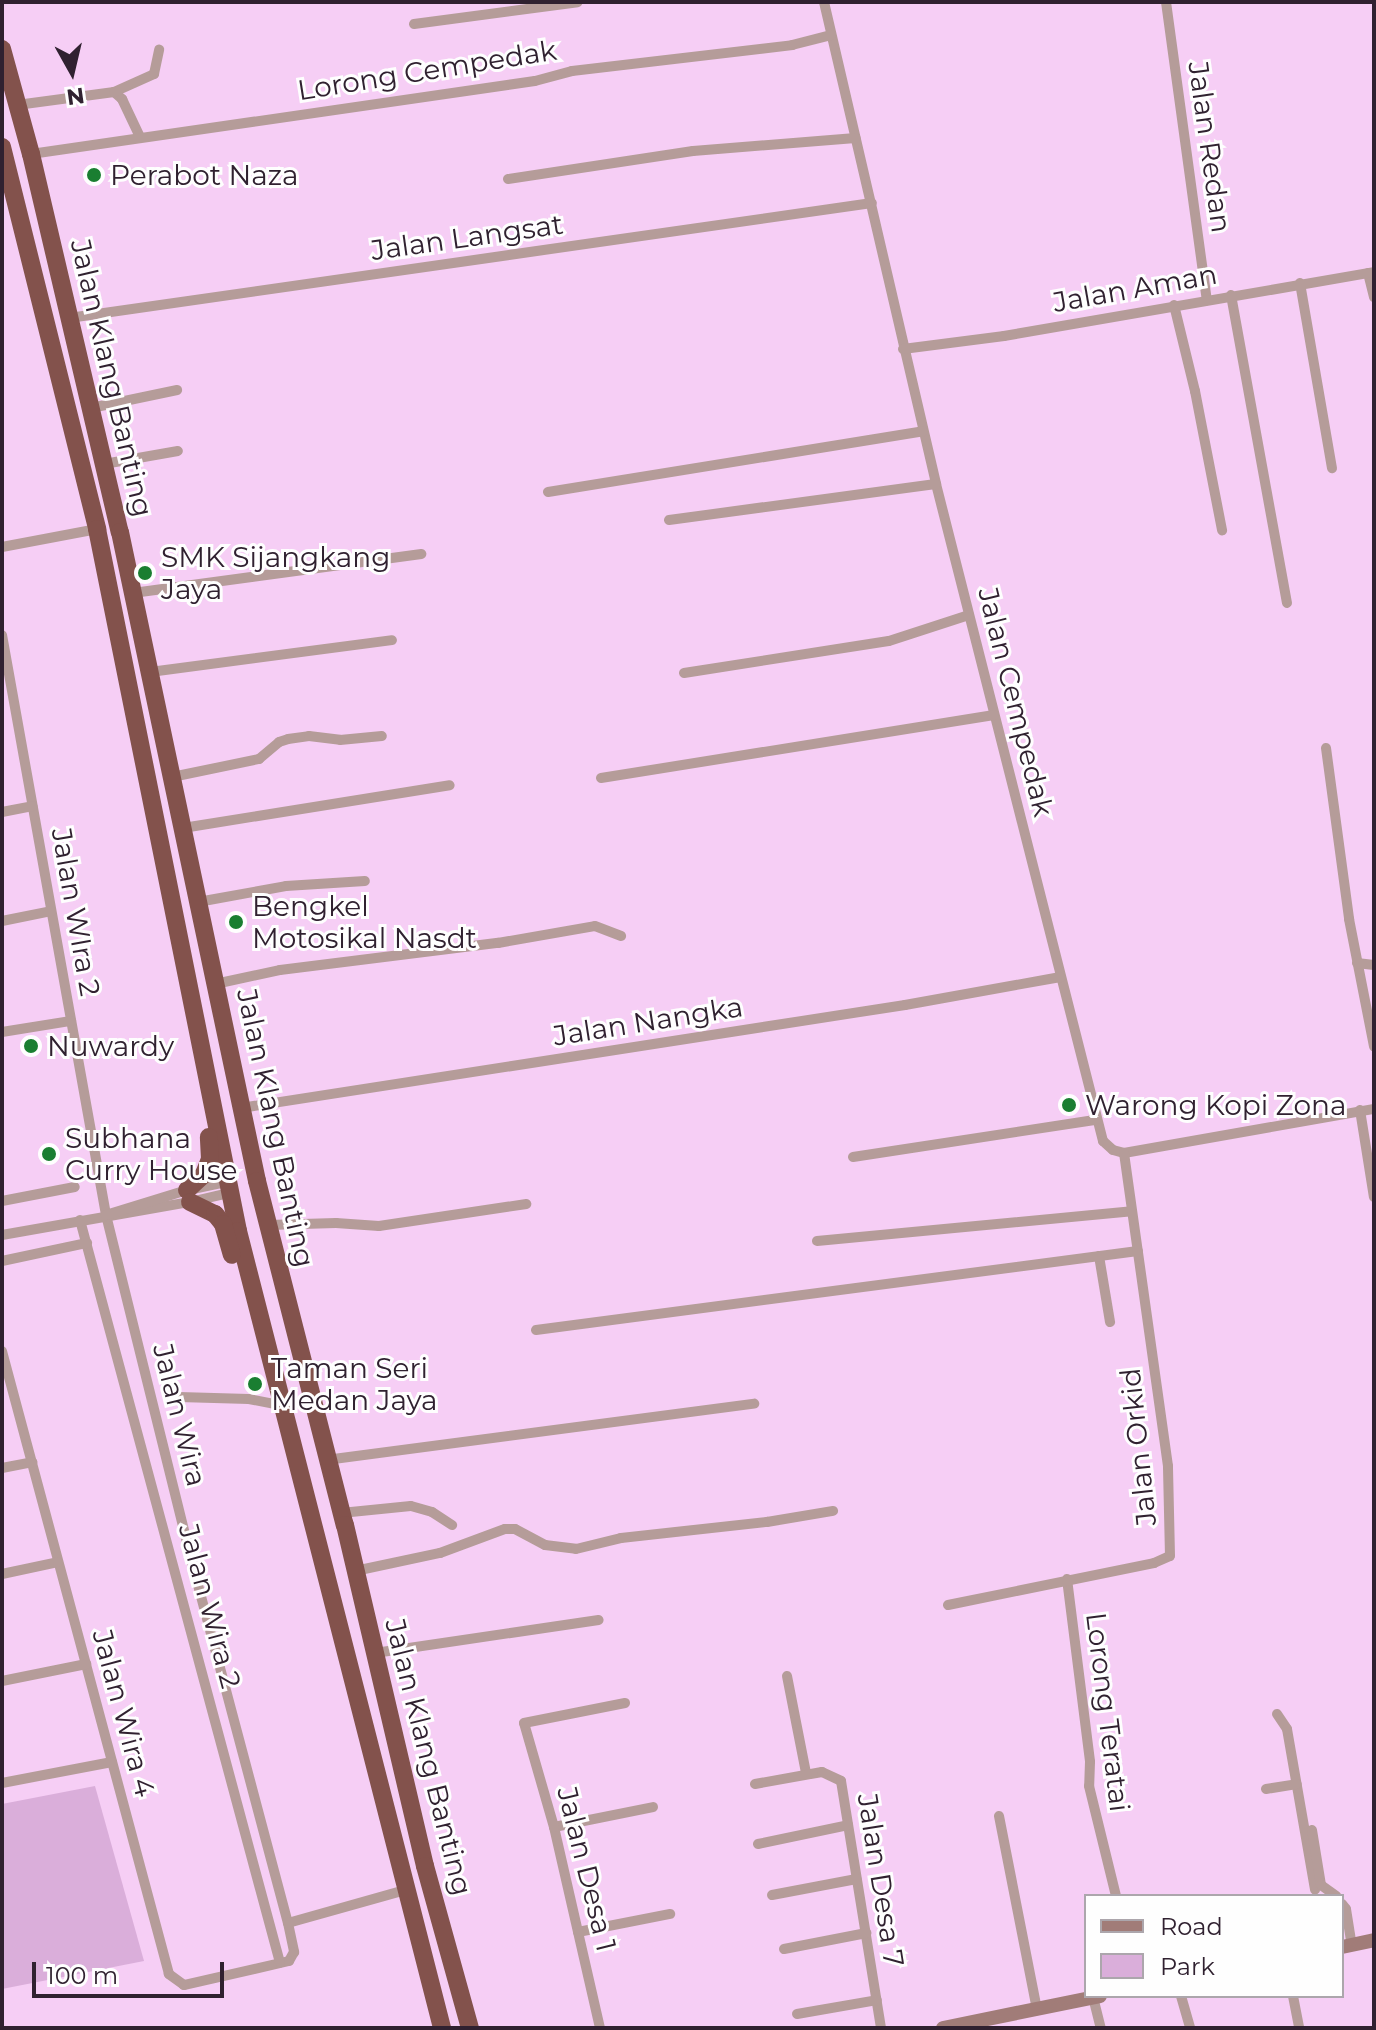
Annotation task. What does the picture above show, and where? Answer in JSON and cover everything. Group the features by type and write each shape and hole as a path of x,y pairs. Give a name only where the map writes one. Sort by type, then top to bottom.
{"highway":[{"name":"Jalan Klang Banting","path":"2,49 31,154 104,464 183,828 229,1061 296,1344 447,1944 473,2028"},
{"name":"Jalan Klang Banting","path":"2,147 97,529 229,1188 442,2028"},
{"path":"196,1031 210,1159 189,1196 215,1214 223,1224 247,1305 275,1374"},
{"path":"229,1061 243,1169 238,1181 229,1188 249,1201 296,1344"},
{"path":"424,1960 451,2028"}],"street":[{"path":"414,24 578,2"},
{"name":"Jalan Cempedak","path":"824,2 903,349 1096,1120 1107,1147 1124,1153"},
{"name":"Jalan Redan","path":"1166,2 1207,300"},
{"name":"Lorong Cempedak","path":"31,154 535,81 572,71 792,45 831,35"},
{"path":"17,105 114,92 154,74 159,50"},
{"path":"114,92 122,99 140,137"},
{"path":"508,179 693,151 855,138"},
{"name":"Jalan Langsat","path":"69,318 872,203"},
{"path":"1371,273 1374,297"},
{"name":"Jalan Aman","path":"903,349 1175,311 1207,300 1233,300 1301,289 1371,273"},
{"path":"1301,289 1332,468"},
{"path":"1233,300 1287,603"},
{"path":"1175,311 1195,391 1222,530"},
{"path":"91,408 177,390"},
{"path":"548,492 923,431"},
{"path":"104,464 178,451"},
{"path":"669,520 936,484"},
{"path":"2,547 97,529"},
{"path":"133,593 421,554"},
{"path":"684,673 889,641 969,615"},
{"name":"Jalan WIra 2","path":"2,635 106,1215"},
{"path":"150,672 392,640"},
{"path":"2,699 14,696"},
{"path":"601,778 994,715"},
{"path":"172,777 259,759 273,746 288,739 309,736 340,740 382,736"},
{"path":"1326,748 1357,963 1374,1047"},
{"path":"183,828 450,785"},
{"path":"2,812 32,806"},
{"path":"198,902 286,886 365,881"},
{"path":"2,921 51,911"},
{"path":"215,984 280,970 469,947 595,926 621,936"},
{"path":"1357,963 1374,965"},
{"name":"Jalan Nangka","path":"241,1108 905,1005 1060,977"},
{"path":"2,1032 71,1021"},
{"path":"1124,1153 1374,1109"},
{"path":"1360,1110 1374,1197"},
{"path":"853,1157 1096,1120"},
{"name":"Jalan Orkid","path":"948,1605 1154,1563 1167,1558 1172,1551 1168,1466 1124,1153"},
{"path":"2,1201 75,1187"},
{"path":"2,1235 189,1196 224,1194 229,1188"},
{"path":"268,1225 336,1223 379,1226 526,1204"},
{"path":"817,1241 1132,1211"},
{"name":"Jalan Wira","path":"106,1215 194,1570 288,1923 294,1952 289,1961 280,1963"},
{"name":"Jalan Wira 2","path":"80,1220 280,1963"},
{"path":"2,1261 87,1243"},
{"path":"536,1330 1138,1251"},
{"path":"1099,1256 1110,1322"},
{"name":"Jalan Wira 4","path":"2,1351 172,1979 184,1985 280,1963"},
{"path":"179,1397 249,1399 284,1406"},
{"path":"326,1460 754,1404"},
{"path":"2,1468 32,1462"},
{"path":"341,1513 411,1506 432,1512 452,1525"},
{"path":"355,1571 440,1553 505,1529 515,1529 545,1545 576,1549 621,1538 767,1522 833,1511"},
{"path":"2,1574 58,1562"},
{"name":"Lorong Teratai","path":"1067,1579 1090,1762 1089,1786 1116,1894"},
{"path":"375,1653 599,1620"},
{"path":"2,1681 86,1664"},
{"path":"787,1676 806,1773"},
{"name":"Jalan Desa 1","path":"600,2028 554,1827 524,1723 625,1703"},
{"path":"1277,1714 1287,1729 1316,1890"},
{"path":"2,1783 112,1762"},
{"name":"Jalan Desa 7","path":"755,1784 822,1772 841,1781 881,2028"},
{"path":"1266,1789 1297,1784"},
{"path":"554,1827 653,1807"},
{"path":"999,1816 1037,2009"},
{"path":"758,1844 848,1825"},
{"path":"1312,1830 1316,1890"},
{"path":"772,1895 857,1879"},
{"path":"288,1923 409,1889"},
{"path":"1344,1906 1347,1946 1374,1940"},
{"path":"578,1932 670,1914"},
{"path":"784,1949 866,1933"},
{"path":"943,2028 989,2023 1092,1998"},
{"path":"1097,1998 1101,2028"},
{"path":"1182,1998 1190,2028"},
{"path":"1293,1998 1299,2028"},
{"path":"797,2014 877,2000"}],"green space":[{"path":"95,1786 144,1961 2,1989 2,1804"}],"place":[{"name":"Perabot Naza","path":"94,175"},
{"name":"SMK Sijangkang Jaya","path":"145,573"},
{"name":"Bengkel Motosikal Nasdt","path":"236,922"},
{"name":"Nuwardy","path":"31,1046"},
{"name":"Warong Kopi Zona","path":"1069,1105"},
{"name":"Subhana Curry House","path":"49,1154"},
{"name":"Taman Seri Medan Jaya","path":"255,1384"}]}
